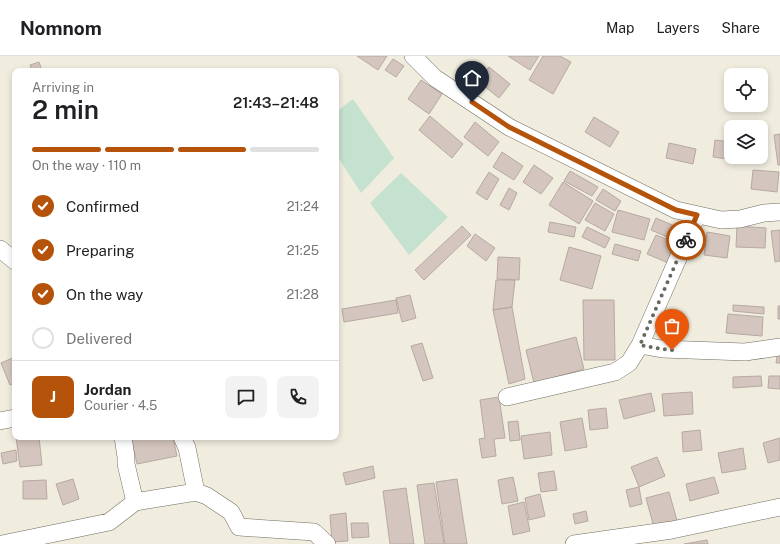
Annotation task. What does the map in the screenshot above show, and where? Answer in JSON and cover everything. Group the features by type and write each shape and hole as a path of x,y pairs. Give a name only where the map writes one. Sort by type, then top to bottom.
{"street":[{"path":"413,56 435,78 509,127 676,210 721,220 740,219 764,213 780,212"},
{"path":"507,397 615,372 628,362 640,345 697,215"},
{"path":"0,249 12,259"},
{"path":"640,345 662,349 745,352 780,347"},
{"path":"0,422 12,419"},
{"path":"123,440 126,464 135,502"},
{"path":"183,440 187,448 196,492"},
{"path":"2,544 109,522 135,502 196,492 207,496 231,512 239,527 314,532 327,544"},
{"path":"574,544 672,530 780,507"}],"green space":[{"path":"353,99 394,158 361,193 339,159 339,110"},
{"path":"401,173 448,217 409,255 370,203"}],"building":[{"path":"357,56 387,56 378,70"},
{"path":"508,56 539,56 530,70"},
{"path":"543,56 560,56 571,62 553,94 529,80"},
{"path":"393,59 404,66 396,77 385,70"},
{"path":"39,62 41,68 31,68 30,65"},
{"path":"489,67 510,84 499,98 478,81"},
{"path":"421,80 442,94 429,114 408,99"},
{"path":"430,116 463,144 452,158 419,130"},
{"path":"594,117 619,132 610,147 585,132"},
{"path":"475,122 499,142 488,156 464,137"},
{"path":"780,134 780,165 778,165 774,135"},
{"path":"715,140 724,141 724,158 713,157"},
{"path":"669,143 696,149 693,164 666,158"},
{"path":"502,152 523,166 514,180 493,167"},
{"path":"534,165 553,178 541,194 523,182"},
{"path":"753,170 779,172 777,192 751,189"},
{"path":"570,171 598,187 592,196 564,181"},
{"path":"489,172 499,179 487,200 476,193"},
{"path":"563,182 593,201 579,224 549,205"},
{"path":"509,188 517,193 509,210 500,205"},
{"path":"603,189 621,201 615,211 596,200"},
{"path":"595,203 614,214 605,231 585,220"},
{"path":"618,210 650,219 644,240 612,232"},
{"path":"656,218 686,231 681,243 651,230"},
{"path":"550,222 576,227 574,237 548,232"},
{"path":"462,226 471,235 424,280 415,270"},
{"path":"737,226 766,228 765,248 736,247"},
{"path":"587,227 610,238 605,248 582,237"},
{"path":"780,230 780,261 775,262 771,231"},
{"path":"707,232 730,236 727,258 704,255"},
{"path":"475,234 495,248 486,261 467,246"},
{"path":"656,235 681,245 673,265 647,254"},
{"path":"615,244 641,251 638,261 612,254"},
{"path":"569,247 601,256 592,289 560,280"},
{"path":"498,257 520,258 519,280 497,279"},
{"path":"496,280 515,280 512,307 493,310"},
{"path":"410,295 416,318 402,322 396,298"},
{"path":"396,300 398,313 344,322 342,309"},
{"path":"583,300 614,300 615,360 584,360"},
{"path":"733,305 764,307 764,314 733,311"},
{"path":"778,306 780,306 780,319 778,319"},
{"path":"512,307 525,379 509,384 493,310"},
{"path":"728,314 763,317 762,336 726,333"},
{"path":"576,337 584,369 534,383 526,350"},
{"path":"422,343 433,378 423,381 411,346"},
{"path":"778,351 780,352 780,363 776,363"},
{"path":"12,358 12,384 10,385 1,363"},
{"path":"761,376 762,386 733,388 733,377"},
{"path":"769,376 780,376 780,389 768,388"},
{"path":"692,392 693,414 664,416 662,394"},
{"path":"651,393 655,411 624,419 619,400"},
{"path":"499,397 505,438 494,439 496,456 482,458 479,439 485,438 480,400"},
{"path":"606,408 608,428 590,430 588,410"},
{"path":"582,418 587,447 565,451 560,422"},
{"path":"518,421 520,440 510,441 508,422"},
{"path":"700,430 702,450 683,452 682,432"},
{"path":"550,432 552,455 524,459 521,436"},
{"path":"780,438 780,460 768,463 763,443"},
{"path":"16,440 39,440 42,465 20,467"},
{"path":"132,440 174,440 177,456 137,464"},
{"path":"743,448 746,469 722,473 718,453"},
{"path":"16,450 17,461 3,464 1,453"},
{"path":"657,457 665,476 639,487 631,467"},
{"path":"373,466 375,478 346,485 343,473"},
{"path":"554,471 557,490 541,492 538,473"},
{"path":"513,477 518,501 502,504 498,480"},
{"path":"714,477 719,493 690,501 686,484"},
{"path":"73,479 79,499 63,505 56,484"},
{"path":"457,479 467,544 445,544 436,482"},
{"path":"46,480 47,499 23,499 23,481"},
{"path":"434,483 444,544 425,544 417,485"},
{"path":"639,487 642,504 630,507 626,490"},
{"path":"406,488 414,544 390,544 383,491"},
{"path":"669,492 678,524 655,531 646,498"},
{"path":"540,494 545,516 529,520 525,498"},
{"path":"524,502 530,531 513,535 508,506"},
{"path":"586,511 588,521 575,524 573,514"},
{"path":"346,513 348,541 332,542 330,515"},
{"path":"351,523 368,523 369,537 352,538"},
{"path":"707,540 708,544 684,544"}],"way so far":[{"path":"672,350 640,345 686,240"}],"route":[{"path":"472,102 509,127 676,210 697,215 686,240"}]}
